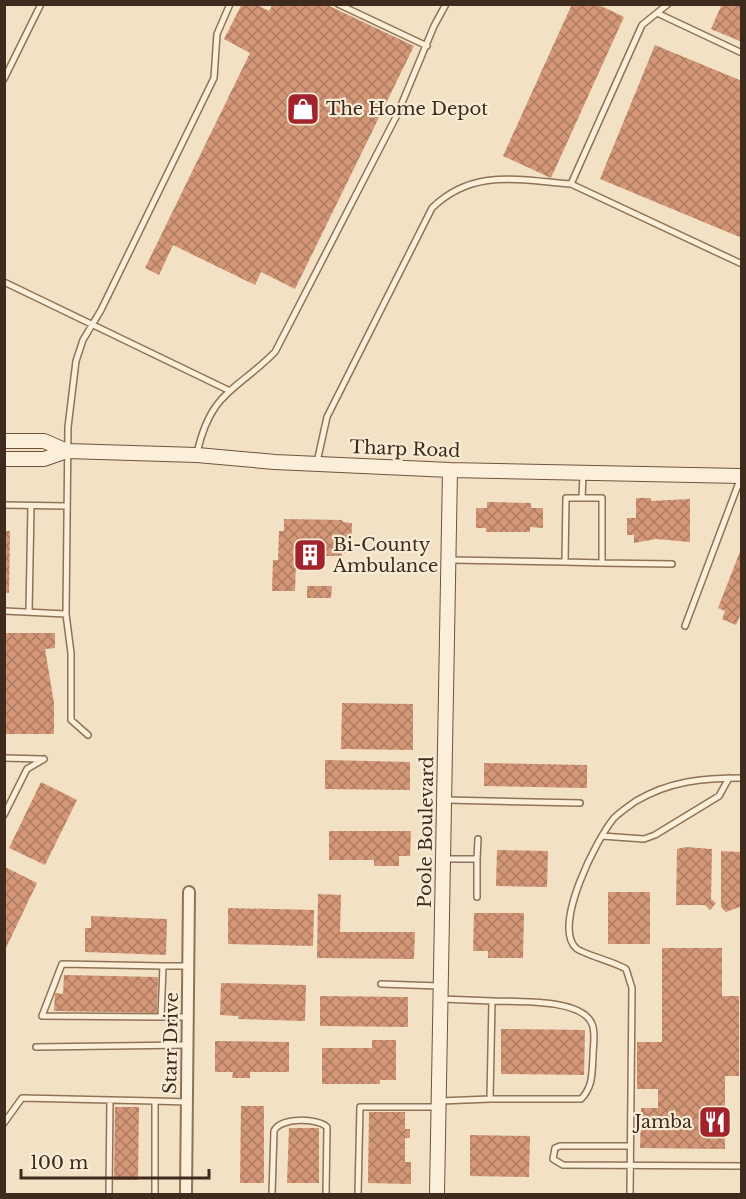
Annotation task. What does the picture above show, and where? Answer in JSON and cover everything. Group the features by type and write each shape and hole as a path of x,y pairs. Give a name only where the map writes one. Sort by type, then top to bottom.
{"street":[{"name":"Tharp Road","path":"4,441 44,441 67,451"},
{"name":"Tharp Road","path":"4,459 44,459 67,451 197,455 317,464 450,470 741,476"},
{"name":"Poole Boulevard","path":"437,1194 450,470"},
{"name":"Starr Drive","path":"186,1194 189,892"}],"lane":[{"path":"4,79 41,4"},
{"path":"88,735 71,720 71,654 66,614 67,451 76,361 90,324 101,310 214,78 217,34 230,4"},
{"path":"338,4 427,46"},
{"path":"197,455 202,430 216,404 228,390 251,376 275,352 397,115 446,4"},
{"path":"571,184 642,25 668,4"},
{"path":"657,13 741,53"},
{"path":"317,464 327,417 432,208 445,195 473,183 514,180 571,184 741,264"},
{"path":"4,282 228,390"},
{"path":"582,498 583,472"},
{"path":"685,626 741,476"},
{"path":"565,562 566,498 602,498 602,563"},
{"path":"4,505 66,506"},
{"path":"29,612 31,506"},
{"path":"448,560 672,564"},
{"path":"4,611 66,614"},
{"path":"4,758 44,759 27,770 4,815"},
{"path":"602,836 644,839 655,835 719,796 729,778"},
{"path":"630,1194 632,988 626,969 576,948 569,936 567,921 586,867 602,836 615,818 636,801 673,784 690,780 741,778"},
{"path":"4,798 12,800"},
{"path":"444,800 580,803"},
{"path":"477,897 478,839"},
{"path":"443,858 477,859"},
{"path":"188,1017 42,1016 62,964 189,966"},
{"path":"161,1017 163,966"},
{"path":"358,1194 360,1107 490,1100 581,1099 589,1091 592,1075 594,1036 592,1023 585,1015 569,1006 492,1001 381,984"},
{"path":"490,1100 492,1001"},
{"path":"36,1047 188,1045"},
{"path":"4,1123 22,1098 187,1102"},
{"path":"109,1194 110,1100"},
{"path":"155,1101 155,1194"},
{"path":"272,1194 274,1131 277,1124 283,1121 320,1122 327,1127 326,1194"},
{"path":"630,1146 560,1146 555,1148 553,1159 562,1165 741,1166"}],"building":[{"name":"The Home Depot","path":"242,4 255,4 269,11 273,4 325,4 414,46 295,289 261,272 255,285 173,245 159,275 145,268 250,53 224,39"},
{"path":"572,4 597,4 624,17 551,178 503,156"},
{"path":"722,4 742,4 742,42 711,29"},
{"path":"655,45 742,81 742,238 600,179"},
{"path":"636,498 651,498 651,501 690,499 690,542 656,539 634,543 634,535 627,535 627,518 636,518"},
{"path":"487,502 531,503 531,508 543,508 543,528 530,527 530,532 486,532 486,528 476,528 476,508 487,508"},
{"name":"Bi-County Ambulance","path":"284,519 342,520 352,523 351,553 342,553 342,556 315,556 314,571 301,570 301,561 296,561 295,591 272,591 273,560 278,560 279,531 284,531"},
{"path":"4,531 10,531 9,593 4,592"},
{"path":"741,549 742,611 736,625 722,619 725,611 718,608"},
{"path":"307,586 332,586 331,598 307,598"},
{"path":"4,633 55,633 55,648 45,649 54,703 54,734 4,734"},
{"path":"342,703 413,704 413,750 341,749"},
{"path":"325,760 410,762 410,790 325,789"},
{"path":"484,763 587,765 587,788 484,786"},
{"path":"41,782 77,800 45,865 9,848"},
{"path":"329,831 411,831 410,856 399,856 399,866 374,866 374,860 329,860"},
{"path":"686,847 712,849 711,899 716,903 710,910 705,905 676,905 677,849"},
{"path":"497,850 548,851 547,887 496,886"},
{"path":"721,851 742,852 742,906 726,912 721,907"},
{"path":"5,867 37,883 5,950"},
{"path":"608,892 650,892 650,944 608,944"},
{"path":"318,894 341,895 340,932 415,932 414,959 317,958"},
{"path":"228,908 314,910 313,946 228,944"},
{"path":"474,913 524,913 523,958 488,958 488,951 473,951"},
{"path":"91,916 167,919 166,955 85,952 85,928 91,928"},
{"path":"662,948 722,948 722,996 739,996 739,1076 725,1076 725,1149 640,1148 641,1108 658,1108 658,1089 637,1089 637,1042 662,1042"},
{"path":"64,975 158,977 157,1013 54,1011 55,993 63,994"},
{"path":"221,983 306,985 305,1021 238,1019 239,1016 220,1015"},
{"path":"320,996 408,997 408,1027 320,1026"},
{"path":"501,1029 585,1030 584,1075 501,1074"},
{"path":"372,1040 396,1040 396,1080 380,1080 380,1084 322,1084 322,1048 372,1048"},
{"path":"215,1041 289,1042 289,1072 250,1072 250,1078 232,1078 233,1072 215,1072"},
{"path":"241,1106 264,1106 264,1183 240,1183"},
{"path":"115,1107 139,1107 138,1180 114,1180"},
{"path":"369,1112 405,1112 405,1129 410,1129 410,1138 405,1138 405,1162 411,1162 411,1184 368,1183"},
{"path":"289,1128 319,1128 319,1183 287,1183"},
{"path":"470,1135 530,1136 529,1177 470,1176"}],"place":[{"name":"The Home Depot","path":"303,109"},
{"name":"Bi-County Ambulance","path":"310,555"},
{"name":"Jamba","path":"715,1122"}]}
